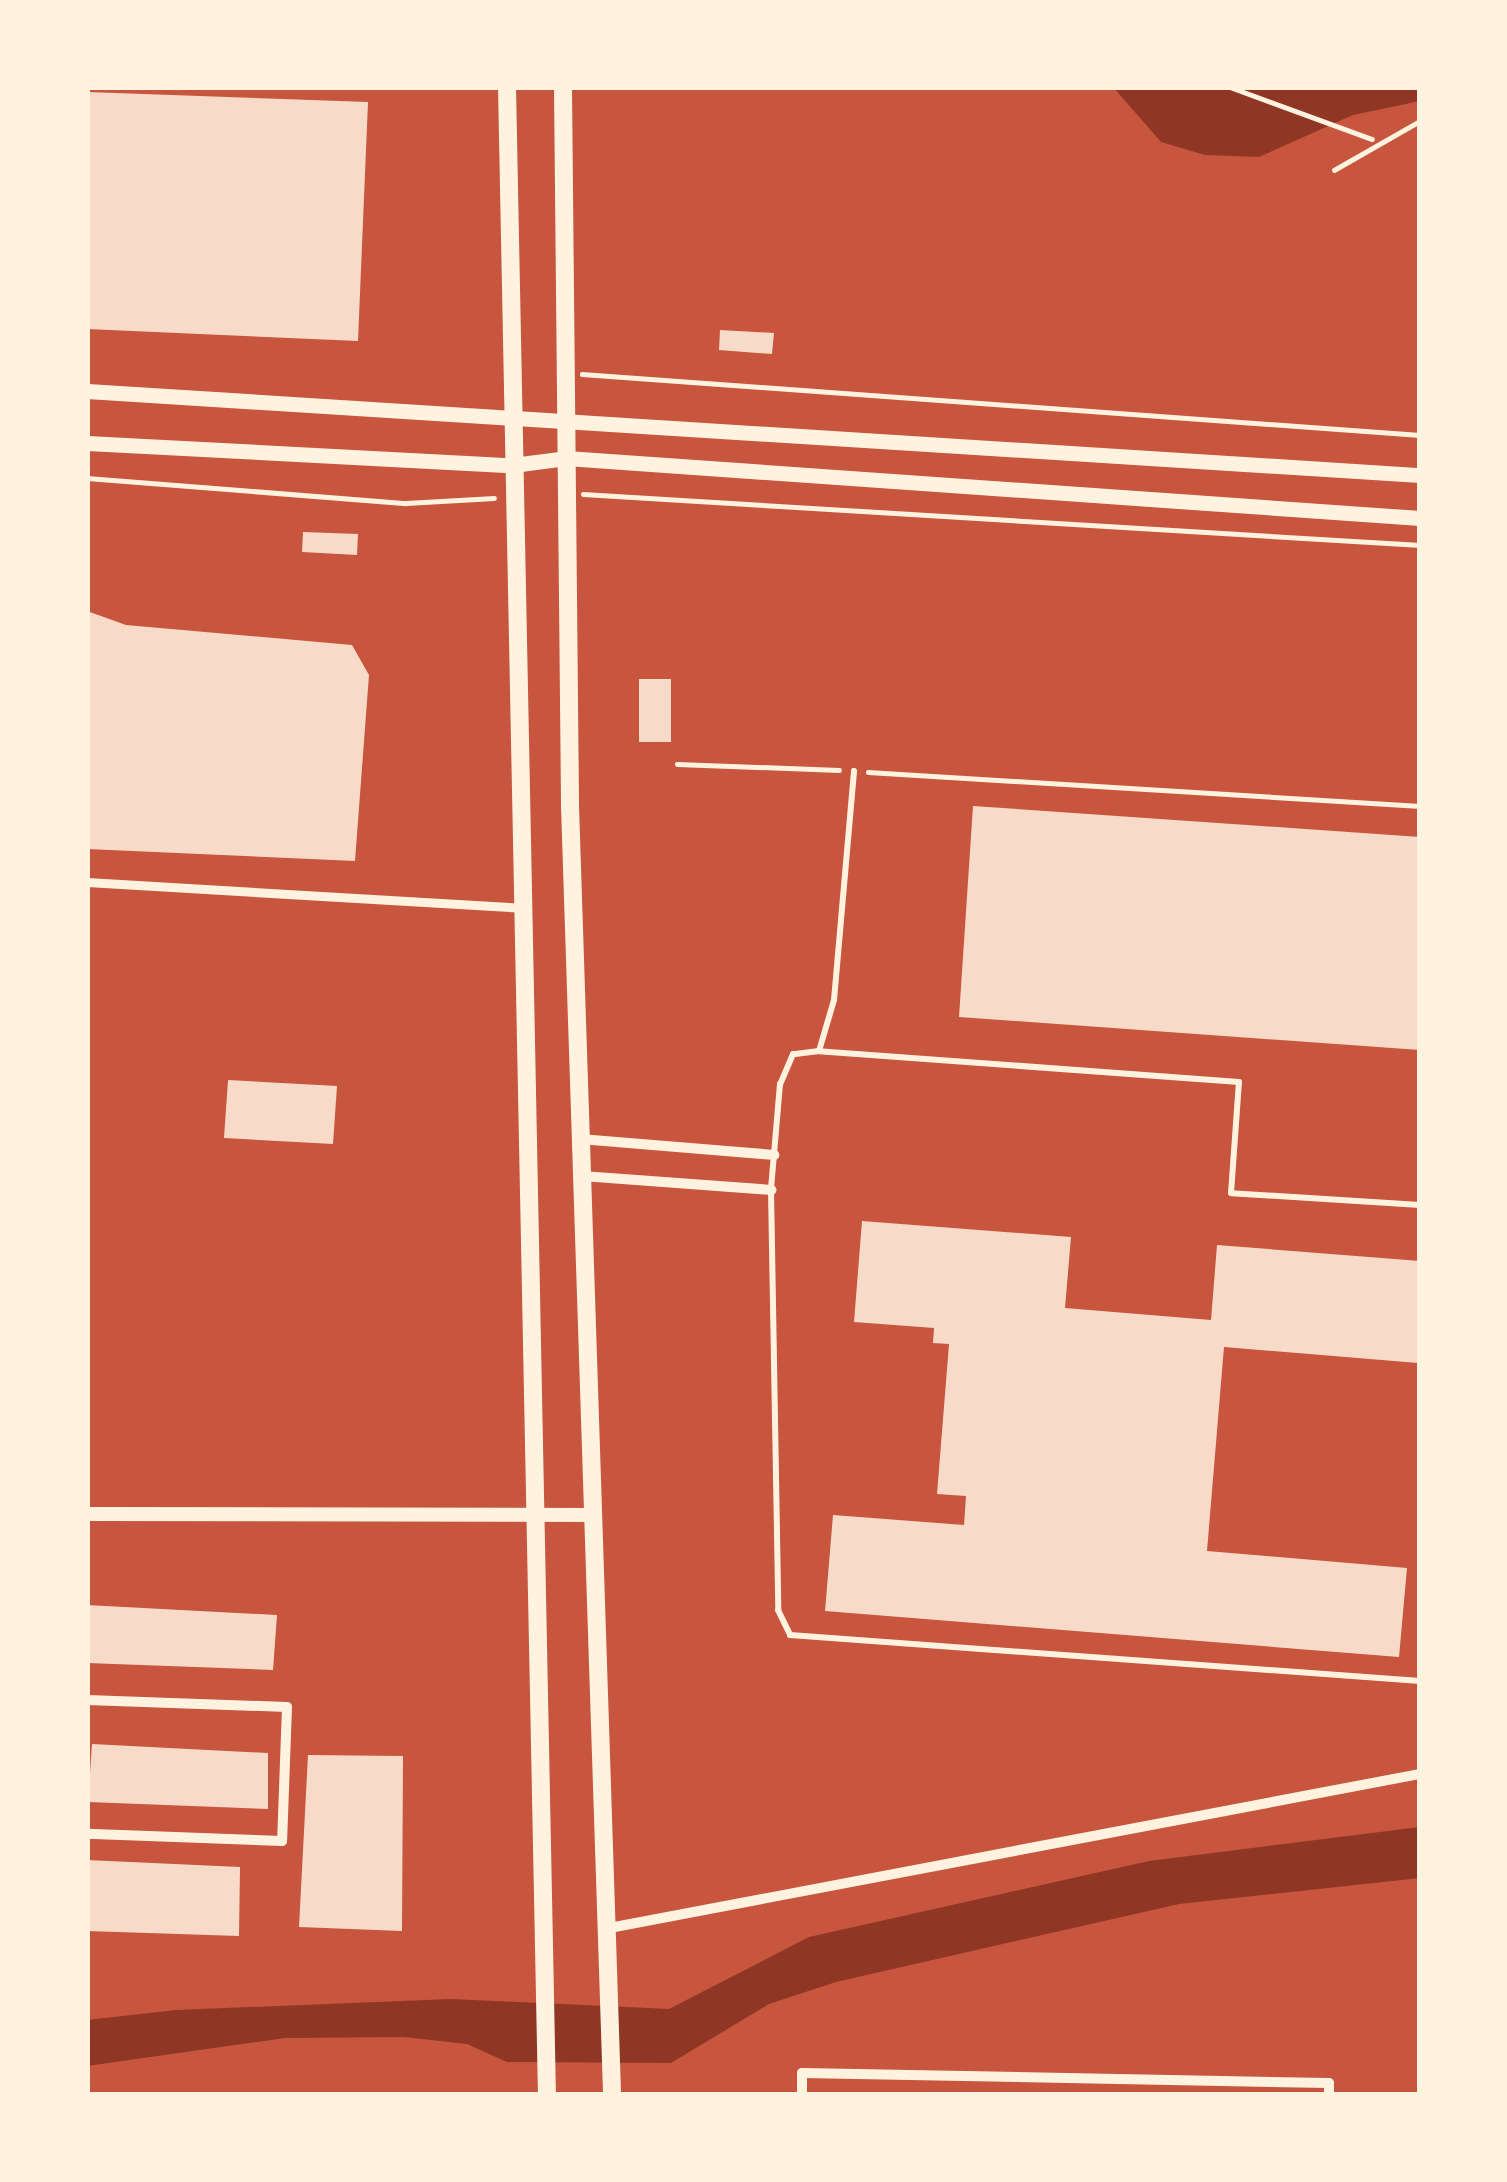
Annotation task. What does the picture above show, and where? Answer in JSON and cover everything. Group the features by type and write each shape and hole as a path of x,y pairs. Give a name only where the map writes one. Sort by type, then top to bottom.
{"main road":[{"path":"507,87 529,1514 547,2089"},
{"path":"563,87 580,1139 603,1930 612,2090"},
{"path":"87,391 1420,475"},
{"path":"87,443 513,465 566,458 1420,518"}],"street":[{"path":"87,882 522,908"},
{"path":"580,1139 774,1155"},
{"path":"582,1176 771,1190"},
{"path":"87,1514 592,1515"},
{"path":"87,1700 287,1707 282,1841 87,1834"},
{"path":"603,1930 1420,1774"},
{"path":"802,2095 802,2073 1329,2084 1329,2095"}],"lane":[{"path":"819,1051 835,1000 854,771"},
{"path":"1420,1205 1231,1193 1239,1082 819,1051 794,1054 780,1084 771,1190 778,1610 790,1635 1420,1682"}],"path":[{"path":"1230,87 1372,140"},
{"path":"1334,170 1372,140 1420,122"},
{"path":"565,374 1420,435"},
{"path":"87,478 406,503 514,496"},
{"path":"567,493 1420,545"},
{"path":"677,764 1420,806"}],"shaded area":[{"path":"1113,87 1420,87 1420,101 1353,115 1259,157 1205,155 1161,142"},
{"path":"1420,1827 1420,1878 1179,1904 836,1982 769,2004 671,2063 507,2062 467,2044 404,2037 285,2038 87,2066 87,2020 176,2010 451,1999 669,2009 809,1937 1149,1861"}],"building":[{"path":"87,92 368,102 358,341 87,329"},
{"path":"720,330 774,333 772,354 719,350"},
{"path":"303,532 358,534 357,555 302,552"},
{"path":"87,611 126,625 352,645 369,675 355,861 87,849"},
{"path":"639,679 671,679 671,742 639,742"},
{"path":"973,806 1420,837 1420,1050 959,1017"},
{"path":"228,1080 337,1086 333,1144 224,1138"},
{"path":"862,1221 1071,1237 1065,1308 1211,1320 1217,1245 1420,1261 1418,1363 1224,1347 1207,1551 1407,1568 1399,1657 825,1611 833,1515 964,1525 966,1496 937,1494 949,1344 933,1343 934,1328 854,1322"},
{"path":"87,1605 277,1615 273,1670 87,1663"},
{"path":"92,1744 268,1753 268,1809 88,1802"},
{"path":"308,1755 403,1756 402,1931 299,1927"},
{"path":"87,1860 240,1867 239,1936 87,1931"}]}
